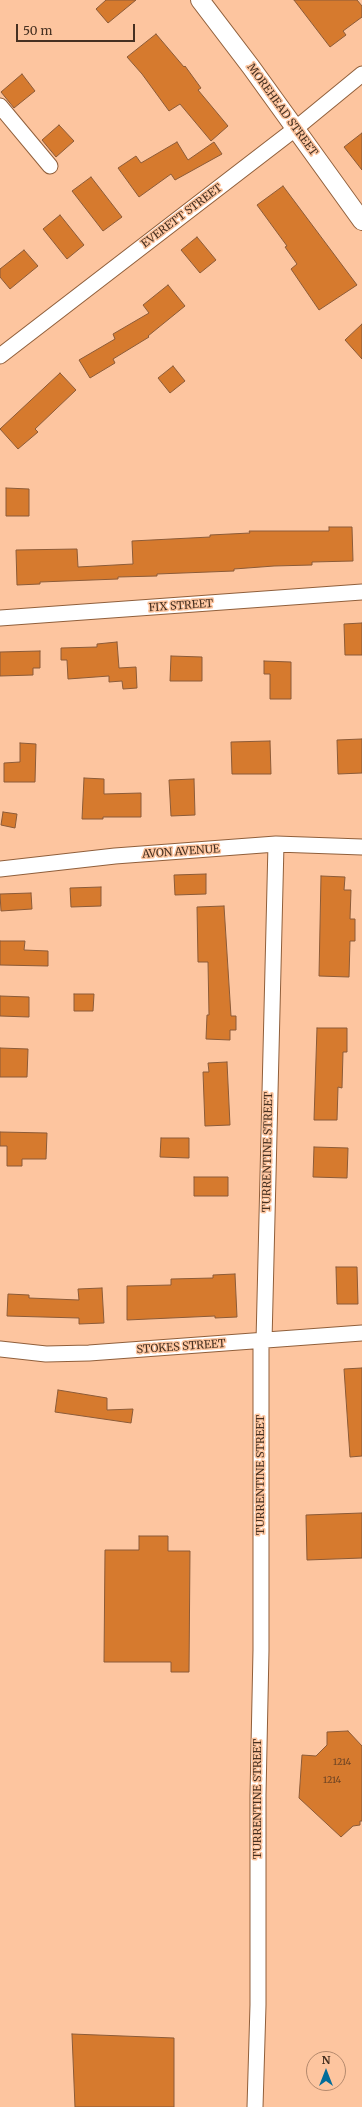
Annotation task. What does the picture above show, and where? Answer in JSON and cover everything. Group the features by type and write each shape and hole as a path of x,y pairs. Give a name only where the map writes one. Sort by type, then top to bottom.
{"street":[{"name":"MOREHEAD STREET","path":"200,0 362,221"},
{"name":"EVERETT STREET","path":"0,356 295,129 362,74"},
{"path":"0,106 50,166"},
{"name":"FIX STREET","path":"0,618 362,592"},
{"name":"AVON AVENUE","path":"0,869 115,856 276,844 362,847"},
{"name":"TURRENTINE STREET","path":"255,2107 258,2005 258,1795 261,1650 261,1345 264,1342 276,844"},
{"name":"STOKES STREET","path":"0,1349 46,1354 89,1353 264,1342 362,1333"}],"building":[{"path":"106,0 136,0 108,23 96,9"},
{"path":"294,0 357,0 362,6 362,17 343,31 346,35 330,47"},
{"path":"156,34 184,67 185,66 201,88 198,90 228,126 211,141 180,104 169,111 142,74 127,57"},
{"path":"22,74 35,91 14,108 1,92"},
{"path":"59,125 74,141 56,157 42,140"},
{"path":"362,133 362,170 344,147"},
{"path":"177,142 188,160 214,142 222,154 175,180 171,174 139,197 118,168 136,156 141,163"},
{"path":"91,177 122,217 103,231 72,191"},
{"path":"283,186 357,285 319,310 291,269 297,264 285,247 287,246 257,205"},
{"path":"60,215 84,245 67,259 43,229"},
{"path":"197,237 216,260 200,273 181,250"},
{"path":"24,250 38,266 10,289 0,277 0,269"},
{"path":"168,285 185,306 148,336 149,337 113,359 115,363 90,378 79,360 115,339 113,334 149,313 143,305"},
{"path":"362,324 362,359 345,340"},
{"path":"173,366 185,381 170,393 158,378"},
{"path":"60,373 76,390 35,429 38,432 18,449 0,429"},
{"path":"6,488 29,489 29,516 6,516"},
{"path":"329,527 352,527 353,561 312,562 312,565 274,566 234,569 234,571 157,574 157,576 40,582 40,584 17,585 16,550 77,549 78,567 133,564 132,541 210,537 210,535 250,533 249,531 329,531"},
{"path":"362,623 362,655 345,655 344,624"},
{"path":"117,642 119,668 136,667 137,688 123,689 122,681 109,682 109,676 68,679 67,660 61,660 61,648 97,647 97,644"},
{"path":"40,651 40,668 33,668 33,675 0,676 0,652"},
{"path":"171,656 202,657 202,681 170,681"},
{"path":"264,661 291,662 291,699 270,699 270,674 264,674"},
{"path":"362,739 362,773 338,774 337,740"},
{"path":"270,741 271,774 232,774 231,742"},
{"path":"20,743 36,744 35,782 4,782 4,763 20,762"},
{"path":"84,778 104,779 104,794 141,793 141,817 103,817 103,819 82,819"},
{"path":"194,779 195,815 171,816 169,780"},
{"path":"3,812 17,814 15,828 1,825"},
{"path":"206,874 206,894 175,895 174,875"},
{"path":"321,876 345,877 344,890 351,890 350,919 355,919 355,941 350,941 349,977 319,976"},
{"path":"101,887 101,906 71,907 70,888"},
{"path":"31,893 32,909 1,911 0,894"},
{"path":"224,906 231,1016 236,1016 236,1030 230,1030 230,1040 206,1039 207,1015 209,1015 208,962 198,962 197,907"},
{"path":"0,941 25,941 24,950 48,951 48,966 0,965"},
{"path":"74,994 94,994 93,1011 74,1011"},
{"path":"0,996 29,997 29,1017 0,1016"},
{"path":"317,1028 347,1028 347,1052 343,1052 342,1088 338,1087 337,1120 314,1120"},
{"path":"0,1048 28,1049 27,1077 0,1077"},
{"path":"227,1062 230,1125 205,1126 203,1072 209,1072 208,1063"},
{"path":"0,1132 47,1133 46,1159 22,1159 22,1166 7,1166 7,1146 0,1146"},
{"path":"161,1138 189,1138 189,1158 160,1157"},
{"path":"314,1147 348,1148 347,1178 313,1177"},
{"path":"194,1177 228,1177 228,1196 194,1196"},
{"path":"336,1267 357,1267 358,1304 337,1304"},
{"path":"235,1274 237,1317 215,1318 215,1316 127,1320 127,1286 171,1285 171,1279 213,1278 213,1275"},
{"path":"102,1288 104,1323 79,1324 79,1318 7,1316 8,1294 29,1295 29,1298 79,1300 78,1289"},
{"path":"362,1368 362,1456 350,1457 344,1369"},
{"path":"58,1390 107,1398 107,1410 133,1409 131,1423 55,1412"},
{"path":"362,1513 362,1558 307,1560 306,1515"},
{"path":"139,1536 168,1536 168,1551 190,1551 189,1672 171,1672 171,1662 104,1662 105,1550 139,1550"},
{"path":"348,1731 362,1746 362,1821 360,1821 360,1825 353,1826 341,1837 299,1798 302,1755 316,1756 327,1745 327,1732"},
{"path":"72,2034 174,2038 174,2107 75,2107"}]}
